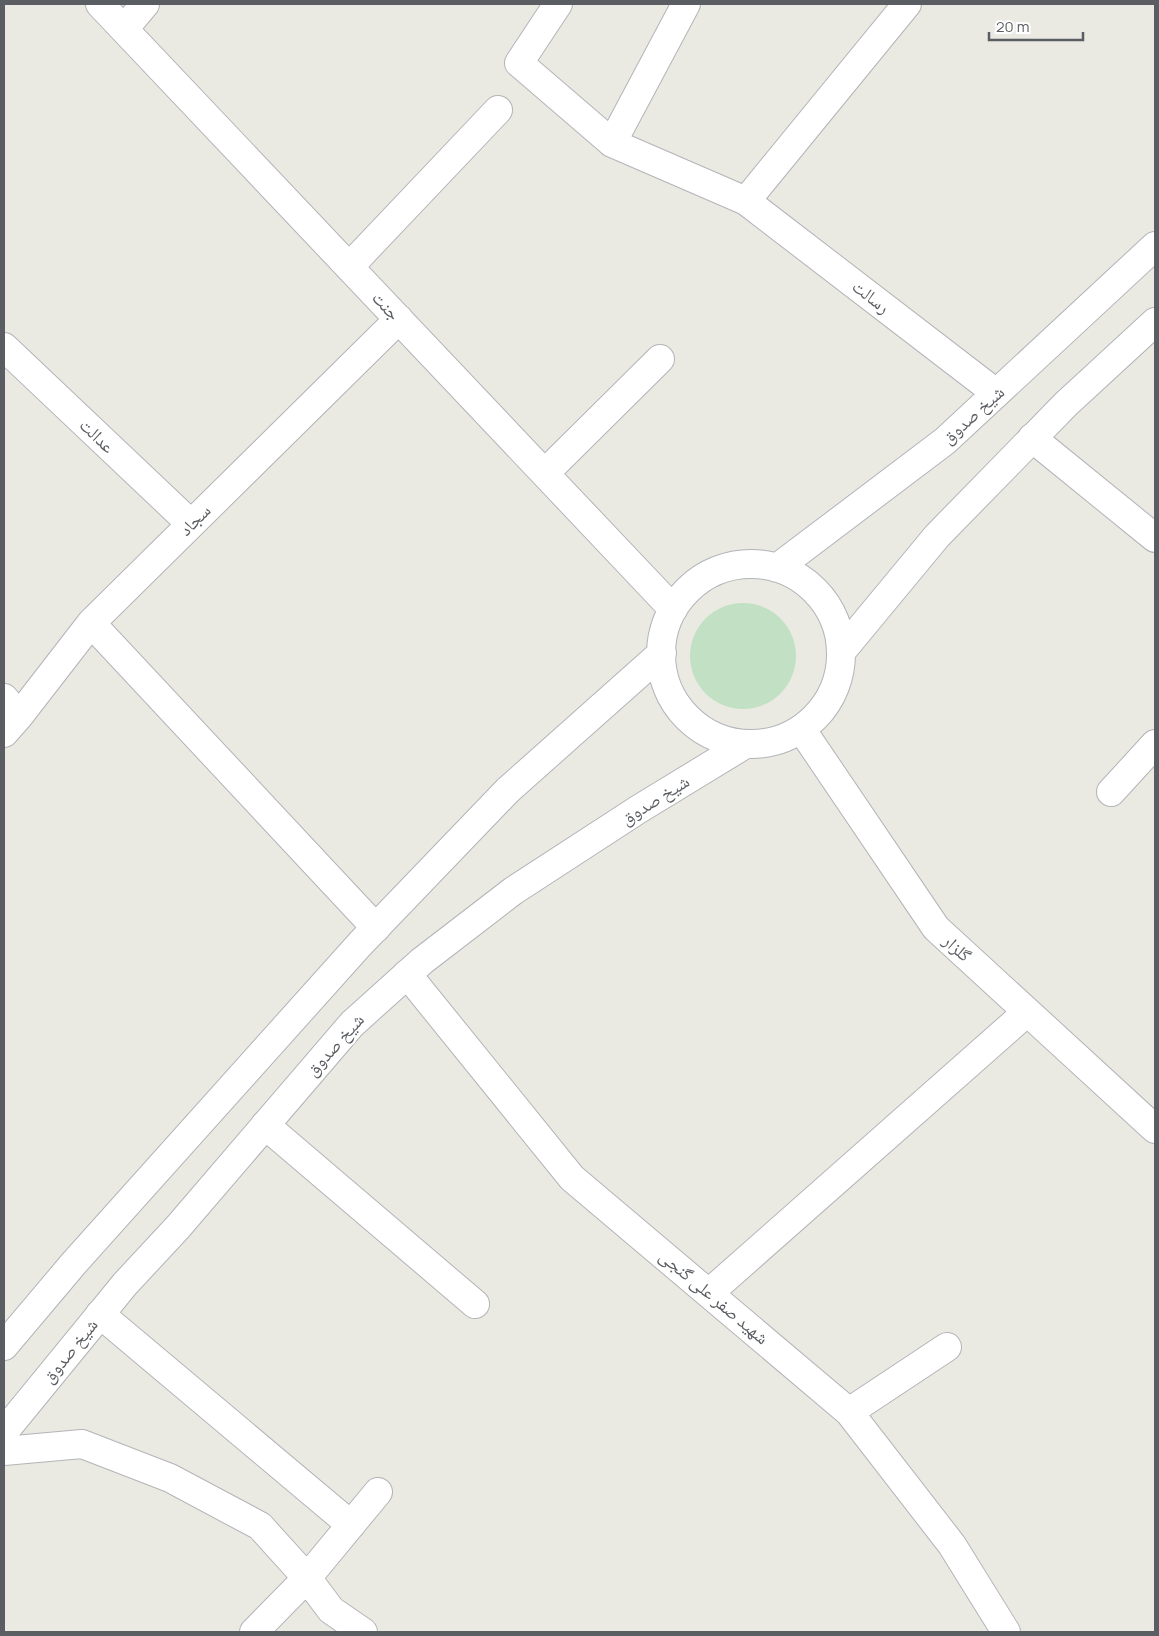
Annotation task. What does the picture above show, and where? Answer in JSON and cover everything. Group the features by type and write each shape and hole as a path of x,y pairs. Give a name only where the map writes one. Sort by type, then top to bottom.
{"street":[{"name":"جنت","path":"100,4 673,609"},
{"path":"124,29 145,4"},
{"name":"رسالت","path":"558,4 519,63 612,143 746,201 996,393"},
{"path":"612,143 686,4"},
{"path":"746,201 907,4"},
{"path":"349,267 498,110"},
{"name":"شیخ صدوق","path":"777,568 945,441 1155,246"},
{"name":"سجاد","path":"9,716 92,623 399,319"},
{"path":"841,652 937,536 1066,404 1155,322"},
{"name":"عدالت","path":"4,347 191,524"},
{"path":"544,473 660,360"},
{"path":"1032,438 1155,538"},
{"path":"747,564 777,568 802,580 823,600 836,624 841,652 837,682 823,709 802,730 774,742 744,745 715,737 690,720 671,697 662,667 662,637 673,609 692,586 718,570 747,564"},
{"path":"92,623 376,928"},
{"path":"4,1344 74,1263 376,928 508,790 662,653"},
{"name":"گلزار","path":"802,730 936,928 1155,1129"},
{"path":"1111,792 1155,744"},
{"name":"شیخ صدوق","path":"4,1432 100,1314 352,1024 407,974 513,891 639,809 744,745"},
{"name":"شهید صفر علی گنجی","path":"407,974 572,1178 849,1412 952,1545 997,1628"},
{"path":"709,1294 1027,1012"},
{"path":"265,1125 475,1304"},
{"path":"100,1314 351,1525"},
{"path":"849,1412 947,1347"},
{"path":"4,1451 82,1444 170,1478 260,1526 307,1578 331,1610 363,1632"},
{"path":"254,1632 307,1578 378,1492"}],"green space":[{"path":"743,603 763,607 781,618 792,636 796,656 792,676 781,694 763,705 743,709 723,705 705,694 694,676 690,656 694,636 705,618 723,607"}]}
